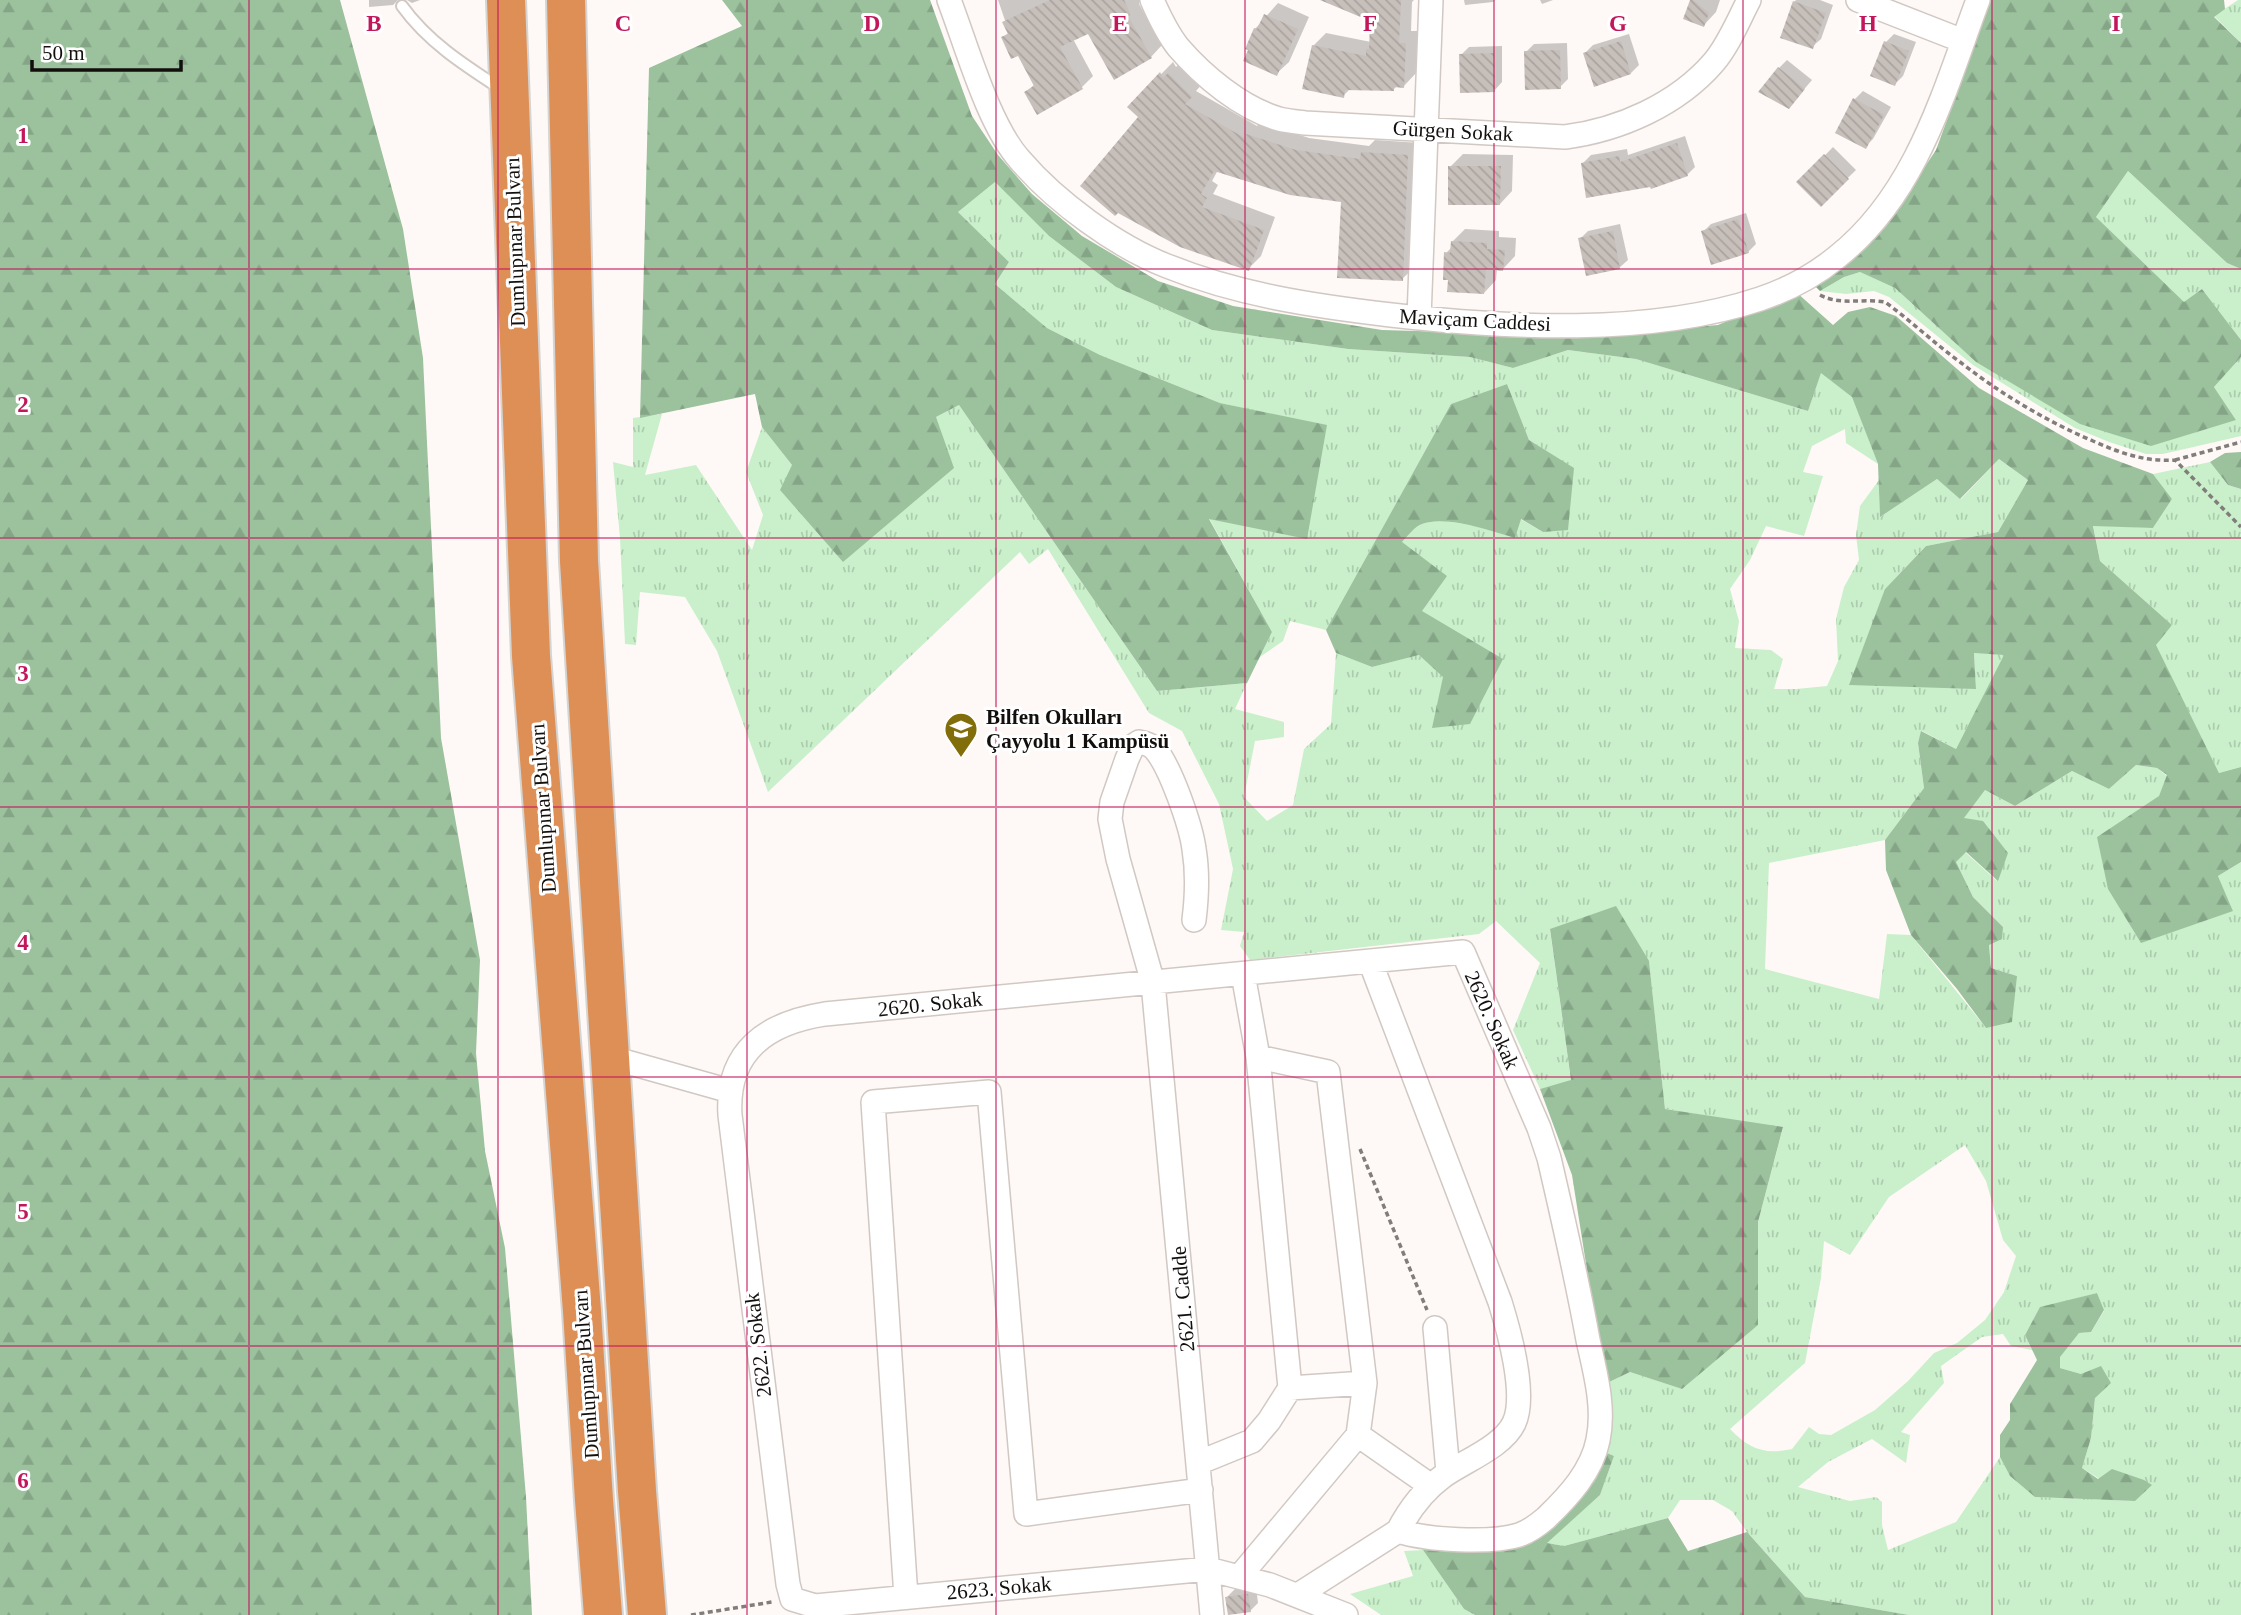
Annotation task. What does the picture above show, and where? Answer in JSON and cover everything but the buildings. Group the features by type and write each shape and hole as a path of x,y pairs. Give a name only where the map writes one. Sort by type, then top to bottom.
{"highway":[{"name":"Dumlupınar Bulvarı","path":"506,0 531,656 603,1615"},
{"name":"Dumlupınar Bulvarı","path":"566,0 579,561 647,1615"}],"street":[{"name":"Maviçam Caddesi","path":"949,0 995,120 1020,161 1093,224 1139,253 1165,265 1251,293 1297,303 1419,318 1546,325 1643,321 1686,316 1746,303 1801,281 1837,257 1854,242 1903,183 1924,143 1978,0"},
{"name":"Gürgen Sokak","path":"1152,0 1177,46 1194,63 1227,91 1259,112 1280,120 1565,137 1601,131 1634,119 1674,95 1712,64 1729,41 1749,0"},
{"path":"1419,318 1432,0"},
{"path":"1858,0 1963,41"},
{"name":"2621. Cadde","path":"1194,920 1197,882 1189,825 1156,751 1139,742 1132,746 1127,758 1112,802 1110,818 1118,859 1153,983 1212,1615"},
{"name":"2620. Sokak","path":"730,1091 741,1059 753,1045 777,1029 814,1016 1463,952 1546,1147 1577,1283 1600,1411 1600,1430 1585,1474 1562,1503 1530,1530 1505,1538 1469,1539 1431,1538 1398,1531"},
{"path":"1298,1595 1398,1531 1413,1506 1440,1479 1494,1444 1511,1429 1517,1411 1514,1357 1500,1302 1370,961"},
{"path":"1198,1463 1252,1441 1262,1432 1290,1388 1258,1056 1243,974"},
{"path":"1240,1576 1358,1435 1365,1382 1328,1072 1258,1056"},
{"path":"609,1057 730,1091"},
{"name":"2622. Sokak","path":"730,1091 732,1128 784,1556 792,1599"},
{"path":"906,1597 873,1102 989,1092 1026,1514 1200,1490"},
{"path":"1435,1328 1440,1479"},
{"path":"1290,1388 1365,1382"},
{"path":"1358,1435 1440,1479"},
{"name":"2623. Sokak","path":"792,1599 815,1606 1208,1569 1240,1576 1298,1595 1346,1615"}],"lane":[{"path":"402,6 418,28 458,62 510,94"}],"path":[{"path":"1801,281 1811,290 1835,301 1869,299 1885,302 1971,370 2014,400 2071,432 2130,456 2159,461 2175,460 2241,442"},
{"path":"2175,460 2241,527"},
{"path":"1360,1149 1435,1328"},
{"path":"691,1615 792,1599"}],"green space":[{"path":"0,0 340,0 403,229 423,358 441,738 480,960 476,1053 485,1151 505,1248 526,1497 532,1615 0,1615"},
{"path":"722,0 930,0 972,116 998,155 1032,194 1082,236 1158,281 1233,306 1382,330 1580,336 1718,325 1796,292 1833,325 1848,312 1870,307 1896,316 1979,388 2083,448 2153,474 2172,499 2153,528 2093,526 2100,561 2172,625 2156,645 2219,773 2241,767 2241,862 2218,876 2233,911 2141,943 2108,889 2097,837 2159,796 2167,775 2157,768 2136,765 2109,789 2072,771 2015,806 1985,790 1964,818 1983,821 2008,853 1998,881 1966,852 1956,862 1973,897 2003,927 2002,939 1989,945 1991,968 2017,976 2012,1022 1986,1028 1911,935 1886,870 1885,840 1924,788 1918,743 1921,731 1956,749 2004,655 1974,653 1976,689 1849,685 1885,589 1926,546 1998,532 2028,480 1999,459 1960,499 1937,479 1880,517 1878,464 1852,397 1821,373 1808,411 1636,359 1568,350 1513,368 1470,357 1348,349 1212,330 1116,287 1049,236 995,182 958,212 1009,262 995,284 1047,328 1100,355 1220,403 1327,425 1307,539 1209,519 1272,632 1247,683 1157,691 959,405 936,417 954,468 843,562 780,490 792,465 762,427 755,394 640,418 649,68 742,26"},
{"path":"1991,0 2224,0 2225,9 2214,17 2241,43 2241,269 2227,263 2128,171 2096,217 2184,302 2202,289 2241,340 2241,357 2214,387 2236,420 2151,446 2080,424 1976,362 1895,288 1860,272 1844,277 1820,291 1809,280 1858,254 1894,213 1936,150"},
{"path":"2241,0 2241,43 2214,16"},
{"path":"2128,171 2227,263 2241,269 2241,340 2202,289 2184,303 2096,217"},
{"path":"995,182 1049,236 1116,287 1212,330 1348,349 1470,357 1513,368 1568,350 1636,359 1808,411 1821,372 1852,396 1878,464 1846,443 1845,429 1812,446 1803,472 1823,476 1804,536 1766,526 1750,560 1730,589 1739,621 1735,648 1771,650 1783,659 1774,689 1827,686 1838,661 1836,619 1844,587 1859,560 1856,535 1860,506 1879,480 1880,517 1937,479 1961,499 1999,459 2028,480 1998,532 1926,546 1885,589 1976,689 1974,653 2005,654 1956,749 1922,731 1918,743 1924,788 1885,840 1769,863 1765,969 1879,999 1887,934 1911,935 1986,1028 2017,976 1991,968 1989,944 2003,927 1973,897 1956,862 1965,852 1997,881 1963,819 1985,790 2015,806 2072,771 2109,789 2136,765 2157,768 2167,776 2159,797 2097,837 2233,911 2218,876 2241,862 2241,1615 1909,1615 1805,1597 1747,1532 1732,1511 1713,1500 1680,1500 1668,1518 1564,1546 1546,1543 1600,1495 1614,1456 1607,1453 1609,1433 1605,1384 1630,1372 1682,1389 1757,1325 1758,1222 1783,1128 1665,1109 1649,961 1550,930 1571,1081 1540,1089 1513,1030 1540,963 1496,921 1479,934 1250,960 1240,946 1244,932 1221,930 1233,869 1219,804 1182,731 1149,713 1048,549 1029,564 1020,552 768,792 717,651 685,597 640,592 636,645 625,644 613,462 633,467 633,418 662,414 645,475 696,465 752,550 763,515 746,472 762,427 792,465 936,417 959,405 1157,691 1247,683 1235,709 1284,722 1284,737 1255,741 1244,797 1267,821 1293,805 1304,749 1331,724 1336,653 1372,667 1419,655 1444,677 1470,724 1422,611 1401,543 1416,527 1443,521 1515,537 1520,519 1543,532 1574,469 1529,440 1507,384 1451,404 1326,630 1290,621 1283,641 1260,657 1272,632 1209,518 1327,426 1220,403 1100,355 1047,328 995,284 1009,262 958,212","holes":["1965,1145 1986,1181 2003,1240 2016,1256 2004,1292 1985,1320 1957,1343 1934,1353 1875,1410 1831,1435 1819,1434 1809,1427 1792,1449 1782,1451 1758,1449 1744,1441 1730,1429 1805,1363 1821,1278 1824,1241 1850,1255 1889,1197","2097,1293 2104,1311 2091,1332 2079,1333 2060,1356 2060,1368 2081,1374 2095,1398 2091,1438 2082,1468 2135,1501 2035,1497 2010,1476 2000,1457 1956,1522 1888,1550 1882,1525 1882,1502 1876,1497 1850,1501 1798,1487 1828,1462 1872,1439 1906,1463 1910,1435 1901,1432 1944,1383 1941,1366 1982,1337 2003,1334 2011,1346 2032,1350 2025,1335 2040,1308"]},
{"path":"1860,272 1895,288 1976,362 2236,420 2214,387 2241,357 2241,436 2163,454 2146,454 2075,428 1973,365 1889,297 1874,291 1846,294 1820,291 1844,277"},
{"path":"1507,384 1529,440 1574,468 1568,530 1543,532 1521,519 1515,538 1444,521 1422,524 1402,542 1447,576 1422,611 1503,659 1470,724 1432,728 1443,677 1419,655 1372,667 1336,653 1326,630 1451,404"},
{"path":"2241,452 2241,489 2228,485 2210,462 2225,453"},
{"path":"2210,462 2228,485 2241,489 2241,767 2219,773 2155,645 2172,625 2100,561 2093,525 2153,528 2172,499 2153,474"},
{"path":"1616,906 1649,961 1665,1109 1783,1127 1758,1222 1758,1325 1682,1389 1630,1372 1605,1384 1572,1175 1540,1089 1571,1080 1550,929"},
{"path":"2097,1293 2104,1310 2091,1332 2079,1333 2060,1357 2060,1368 2081,1374 2101,1366 2111,1383 2095,1398 2091,1438 2082,1468 2098,1479 2112,1469 2152,1485 2135,1501 2035,1497 2010,1476 2000,1457 2000,1435 2010,1420 2010,1404 2037,1360 2025,1335 2040,1307"},
{"path":"1607,1453 1614,1456 1600,1495 1547,1543 1564,1546 1668,1518 1688,1551 1747,1532 1805,1597 1909,1615 1475,1615 1464,1609 1423,1550 1528,1543 1553,1527 1594,1482"},
{"path":"1423,1550 1464,1609 1475,1615 1381,1615 1350,1594 1413,1576 1404,1551"}],"place":[{"name":"Bilfen Okulları Çayyolu 1 Kampüsü","path":"961,759"}]}
